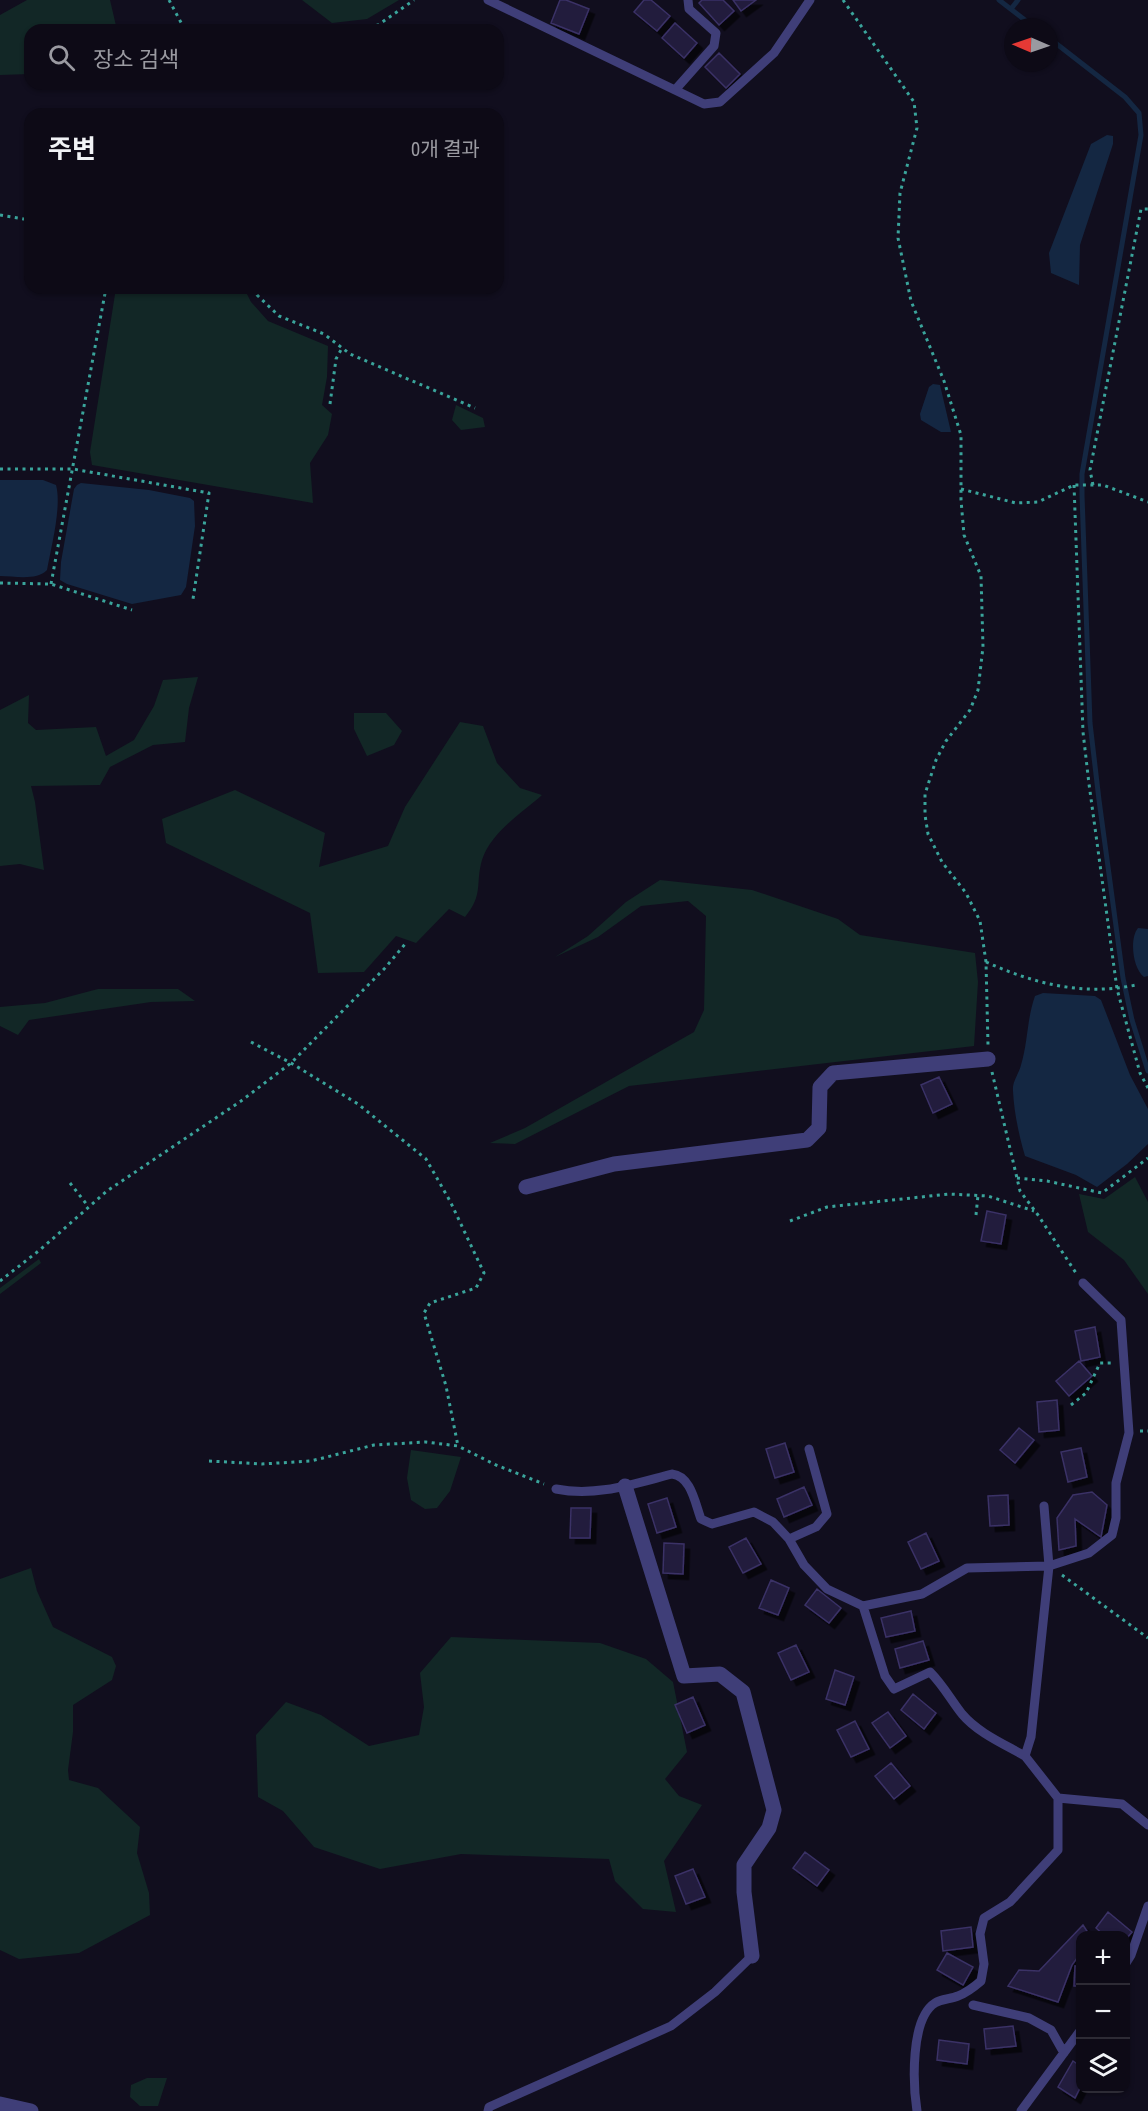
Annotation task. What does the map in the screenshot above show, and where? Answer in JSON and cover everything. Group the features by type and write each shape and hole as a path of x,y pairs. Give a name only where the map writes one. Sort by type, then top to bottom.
{"street":[{"path":"526,1187 614,1164 807,1140 819,1128 820,1087 833,1073 988,1059"},
{"path":"625,1486 684,1676 720,1674 743,1692 774,1810 769,1828 744,1864 744,1893 752,1956"},
{"path":"0,2104 31,2111"}],"lane":[{"path":"488,0 704,104 720,102 774,52 810,0"},
{"path":"675,90 714,46 716,33 689,9 688,0"},
{"path":"556,1489 576,1493 625,1486 672,1474 680,1475 686,1482 701,1519 712,1524 754,1512 773,1522 789,1539 804,1565 827,1589 863,1606 922,1594 967,1568 1049,1566 1089,1553 1112,1535 1116,1518 1116,1483 1129,1432 1121,1320 1083,1283"},
{"path":"789,1539 816,1527 826,1514 809,1449"},
{"path":"1025,1756 1031,1737 1049,1566 1044,1506"},
{"path":"863,1606 885,1676 894,1689 930,1672 941,1683 963,1715 982,1731 1025,1756 1058,1798 1058,1850 1010,1902 984,1918 980,1934 984,1964 981,1982 961,1996 935,2003 925,2013 915,2043 917,2111"},
{"path":"1058,1798 1122,1804 1148,1825"},
{"path":"1130,1956 1148,1906"},
{"path":"488,2111 489,2107 671,2026 715,1992 752,1956"},
{"path":"973,2005 1029,2018 1051,2030 1064,2053"},
{"path":"1021,2111 1076,2036"}],"path":[{"path":"169,0 182,24"},
{"path":"379,24 414,0"},
{"path":"843,0 915,102 917,128 900,193 898,238 910,301 945,381 961,435 964,535 981,576 983,647 978,690 970,710 946,741 936,760 925,794 928,834 942,862 966,893 980,921 986,962 988,1059 1020,1191 1083,1283"},
{"path":"1093,485 1090,470 1140,209 1148,209"},
{"path":"0,215 24,219"},
{"path":"51,584 105,294"},
{"path":"257,294 279,316 324,334 350,354 475,408"},
{"path":"330,404 336,359 342,348"},
{"path":"0,469 73,469 209,492 193,599"},
{"path":"961,489 1016,503 1038,502 1074,485 1103,485 1148,502"},
{"path":"1074,485 1083,732 1117,989 1140,1073 1148,1088"},
{"path":"0,583 51,584 132,609"},
{"path":"0,1281 41,1249 107,1191 241,1101 291,1063 385,968 406,943"},
{"path":"986,962 1017,976 1058,987 1117,989 1136,985"},
{"path":"251,1042 291,1063 358,1104 426,1159 450,1201 484,1273 476,1288 430,1303 424,1313 446,1386 458,1446"},
{"path":"1017,1178 1047,1181 1101,1194 1148,1158"},
{"path":"70,1183 88,1206"},
{"path":"790,1221 827,1206 949,1194 988,1196 1035,1211"},
{"path":"976,1215 978,1195"},
{"path":"1071,1405 1086,1393 1101,1364 1124,1363"},
{"path":"208,1461 261,1464 311,1461 374,1445 426,1442 458,1446 496,1465 556,1489"},
{"path":"1049,1566 1148,1638"}],"green space":[{"path":"27,0 110,0 116,24 24,24 24,74 0,75 0,15"},
{"path":"302,0 399,0 367,19 332,23"},
{"path":"115,294 247,294 268,321 328,346 327,377 322,405 332,414 328,435 310,463 313,503 92,465 90,452"},
{"path":"456,405 483,418 485,427 461,430 452,420"},
{"path":"198,677 189,708 185,742 153,745 110,767 100,785 31,786 44,870 20,864 0,866 0,710 29,695 28,723 36,730 96,727 106,756 134,740 154,706 163,680"},
{"path":"354,713 386,713 402,731 394,745 367,756 354,729"},
{"path":"460,722 483,726 497,763 520,788 542,795 508,824 486,850 480,868 475,902 465,917 449,909 416,943 396,936 364,972 318,973 310,913 166,843 162,819 235,790 325,833 319,867 388,846 405,807"},
{"path":"660,880 752,890 838,919 860,935 975,953 978,982 974,1046 629,1086 515,1144 490,1143 525,1128 694,1032 704,1010 706,916 688,901 641,906 598,937 555,957 588,936 626,902"},
{"path":"98,989 178,989 195,1001 151,1002 29,1020 18,1035 0,1026 0,1007 45,1003"},
{"path":"1135,1177 1148,1202 1148,1294 1124,1260 1088,1232 1079,1194 1104,1199"},
{"path":"39,1259 41,1263 0,1294 0,1288"},
{"path":"411,1450 461,1457 450,1491 437,1508 425,1509 411,1500 407,1478"},
{"path":"31,1568 37,1591 53,1627 112,1657 116,1666 112,1680 73,1705 69,1780 98,1788 140,1827 137,1853 149,1893 150,1915 79,1953 19,1959 0,1950 0,1579"},
{"path":"451,1637 600,1643 646,1659 673,1682 687,1752 665,1779 679,1796 702,1805 664,1861 676,1912 643,1909 615,1881 609,1859 461,1854 380,1869 314,1847 283,1811 258,1797 256,1735 286,1702 321,1715 369,1746 419,1735 424,1707 420,1673"},
{"path":"147,2078 167,2078 158,2106 140,2106 130,2097 131,2085"}],"water":[{"path":"1107,135 1113,136 1113,144 1080,245 1079,285 1051,273 1049,253 1091,144"},
{"path":"933,384 940,385 951,432 941,432 921,420 920,414 929,387"},
{"path":"0,480 43,480 56,485 58,504 47,570 37,576 0,576"},
{"path":"81,483 149,490 190,498 194,501 195,526 186,587 181,595 132,604 60,580 74,489"},
{"path":"1138,928 1148,929 1148,976 1144,977 1137,968 1133,946"},
{"path":"1043,993 1095,996 1101,1000 1130,1075 1148,1109 1148,1144 1097,1187 1076,1175 1025,1156 1016,1116 1013,1087 1023,1056 1035,996"}],"building":[{"path":"560,0 589,9 579,34 551,23"},
{"path":"644,0 651,0 670,16 657,31 634,12"},
{"path":"702,0 723,0 734,11 719,25 699,3"},
{"path":"733,0 756,0 741,11"},
{"path":"675,23 697,43 684,58 662,38"},
{"path":"719,53 740,74 726,88 705,67"},
{"path":"939,1077 952,1104 933,1113 921,1085"},
{"path":"987,1211 1006,1215 1001,1244 981,1241"},
{"path":"1095,1327 1100,1357 1081,1361 1075,1331"},
{"path":"1079,1361 1092,1376 1069,1396 1056,1381"},
{"path":"1057,1400 1059,1430 1039,1432 1037,1402"},
{"path":"1019,1428 1034,1440 1015,1463 1000,1450"},
{"path":"785,1443 794,1472 775,1478 766,1449"},
{"path":"1081,1448 1087,1477 1068,1482 1061,1452"},
{"path":"804,1487 812,1505 784,1517 777,1499"},
{"path":"1092,1492 1107,1505 1101,1537 1075,1519 1076,1546 1059,1550 1057,1518 1073,1495"},
{"path":"1008,1495 1009,1525 990,1526 988,1496"},
{"path":"667,1498 676,1527 657,1533 648,1504"},
{"path":"571,1508 591,1508 590,1538 570,1538"},
{"path":"926,1533 939,1561 921,1569 908,1542"},
{"path":"746,1538 761,1564 743,1573 729,1547"},
{"path":"664,1543 684,1544 683,1574 663,1573"},
{"path":"771,1580 789,1588 778,1615 759,1608"},
{"path":"817,1589 841,1608 829,1623 805,1605"},
{"path":"911,1611 915,1631 886,1637 881,1618"},
{"path":"923,1641 929,1660 900,1668 895,1649"},
{"path":"796,1645 809,1672 791,1680 778,1653"},
{"path":"835,1670 854,1677 845,1705 826,1699"},
{"path":"913,1694 936,1713 924,1729 901,1710"},
{"path":"693,1697 705,1725 687,1733 675,1705"},
{"path":"888,1712 906,1736 890,1748 872,1723"},
{"path":"855,1721 869,1749 851,1757 837,1730"},
{"path":"891,1763 910,1786 894,1799 875,1776"},
{"path":"805,1852 829,1870 817,1886 793,1868"},
{"path":"693,1869 705,1897 686,1904 675,1876"},
{"path":"1108,1912 1132,1932 1130,1934 1130,1931 1099,1931 1096,1928"},
{"path":"1083,1925 1087,1931 1077,1931"},
{"path":"971,1927 973,1947 943,1951 941,1931"},
{"path":"1076,1932 1076,1960 1058,2002 1008,1986 1019,1970 1039,1971"},
{"path":"947,1953 973,1967 963,1985 937,1970"},
{"path":"1075,1966 1076,1966 1076,1986 1074,1986"},
{"path":"1013,2026 1016,2046 986,2049 984,2029"},
{"path":"939,2040 969,2044 967,2064 937,2060"},
{"path":"1073,2061 1076,2063 1078,2093 1075,2098 1058,2087"}],"waterway":[{"path":"999,0 1022,18"},
{"path":"1011,9 1018,0"},
{"path":"1058,45 1125,97 1139,113 1141,135 1082,474 1082,495 1090,723 1123,978 1132,1020 1148,1071"}]}
